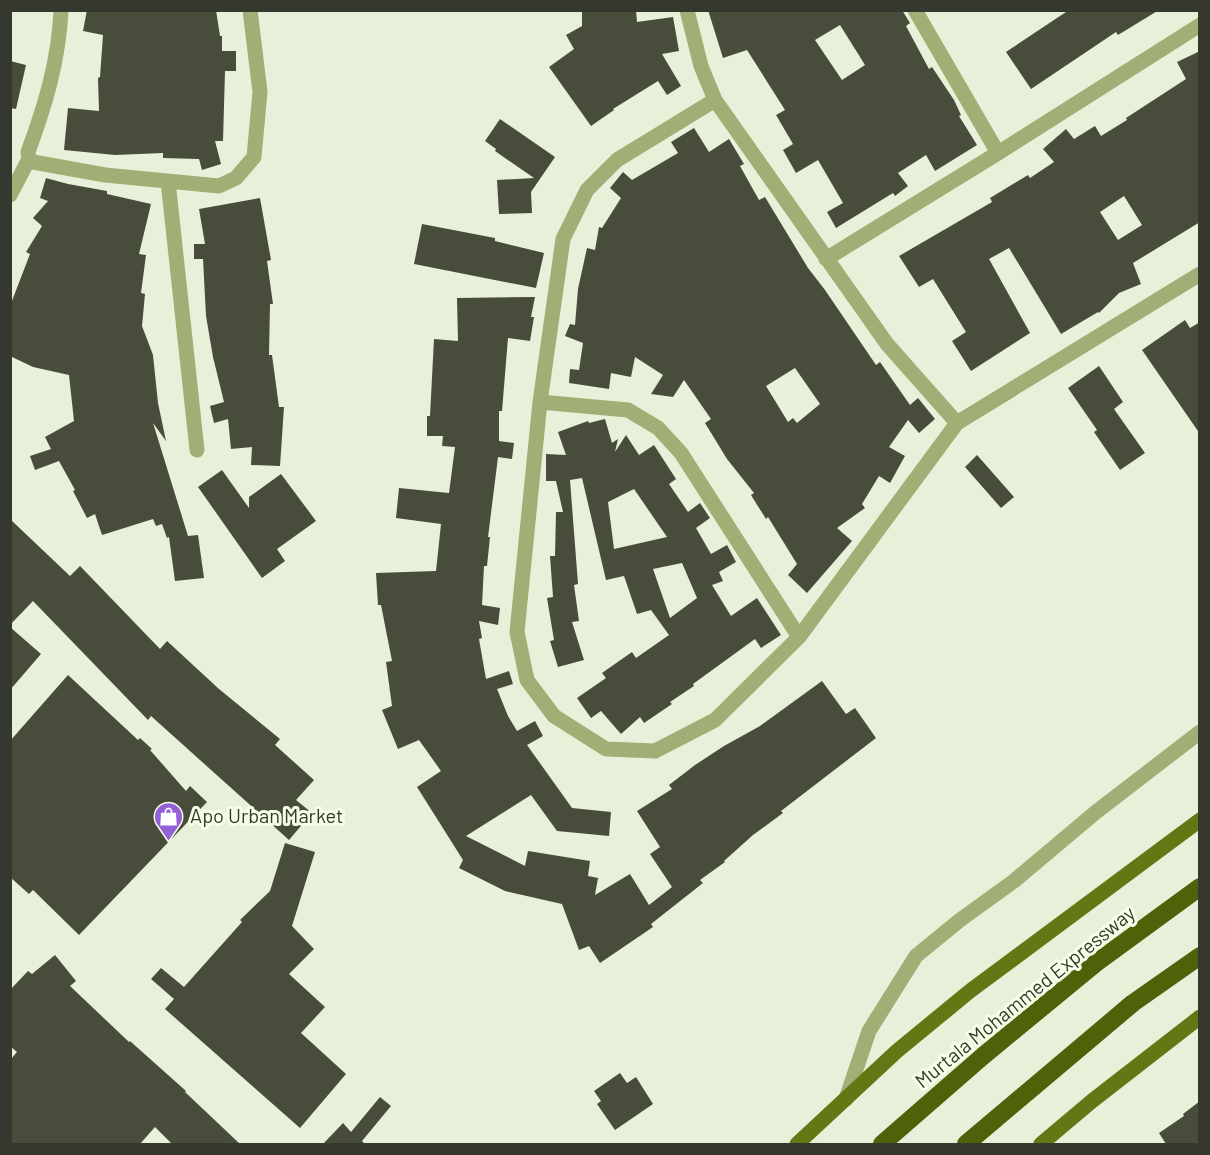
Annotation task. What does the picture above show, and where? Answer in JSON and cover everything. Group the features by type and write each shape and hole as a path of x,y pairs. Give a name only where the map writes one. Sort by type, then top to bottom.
{"highway":[{"name":"Murtala Mohammed Expressway","path":"882,1144 983,1056 1096,963 1200,887"},
{"path":"966,1144 1133,1003 1200,956"}],"main road":[{"path":"797,1144 897,1051 970,991 1200,820"},
{"path":"1041,1144 1200,1017"}],"street":[{"path":"10,195 29,159 28,152 44,109 60,38 61,10"},
{"path":"29,159 33,162 105,175 219,186 236,178 254,157 260,92 250,10"},
{"path":"687,10 701,66 715,100 886,344 957,423"},
{"path":"915,10 998,153"},
{"path":"826,259 1200,25"},
{"path":"715,100 617,160 587,190 563,239 540,402 517,632 527,680 554,716 606,749 655,751 715,720 799,637 957,423 1200,274"},
{"path":"168,181 197,450"},
{"path":"540,402 628,410 658,429 681,453 799,637"},
{"path":"846,1099 869,1031 916,956 960,920 1014,881 1096,812 1200,732"}],"building":[{"path":"87,10 216,10 220,36 222,36 222,51 236,51 236,71 225,71 223,141 215,141 221,164 202,170 199,159 163,158 163,153 115,155 64,150 68,108 99,111 98,78 100,77 103,35 83,31"},
{"path":"582,10 636,10 637,22 673,17 679,51 662,54 681,86 667,95 658,81 613,109 591,126 549,67 574,49 566,35 582,26"},
{"path":"708,10 902,10 910,23 906,26 929,69 932,67 954,100 961,115 959,116 977,145 935,171 926,155 898,173 908,186 895,196 893,193 836,228 827,212 843,203 818,160 796,173 783,150 793,144 776,115 785,110 747,50 723,58","holes":["840,25 865,65 842,80 815,40"]},
{"path":"1069,10 1159,10 1118,35 1116,32 1031,89 1006,52"},
{"path":"1200,51 1200,222 1133,263 1141,284 1119,293 1099,313 1061,334 1009,248 989,259 1030,333 971,371 952,341 966,332 933,279 919,287 899,256 992,202 990,198 1028,175 1030,178 1054,162 1043,149 1066,129 1074,139 1095,126 1101,136 1186,79 1177,62","holes":["1124,196 1142,225 1118,240 1100,212"]},
{"path":"10,61 26,65 16,109 10,108"},
{"path":"500,119 555,157 531,192 532,213 499,214 497,180 534,178 495,151 496,149 485,141"},
{"path":"694,128 709,152 729,139 744,164 740,166 759,200 765,197 808,268 876,365 880,362 910,405 918,398 935,419 919,433 908,420 889,447 905,456 890,483 879,476 862,504 865,508 837,528 852,541 807,593 788,575 797,564 768,517 766,519 751,495 754,493 727,459 705,423 711,419 684,380 673,397 651,394 663,375 635,357 631,377 611,373 609,389 569,383 570,369 579,370 583,343 565,336 570,324 575,325 578,289 587,248 595,250 599,227 602,228 621,198 610,188 623,172 632,180 678,153 671,142","holes":["795,368 820,404 797,423 793,418 788,422 766,386"]},
{"path":"46,178 107,191 107,194 151,204 139,254 146,255 141,293 145,294 142,326 153,355 158,403 166,441 153,423 188,536 198,535 204,578 175,581 169,537 167,538 162,524 156,526 153,519 102,535 95,514 87,518 59,461 35,470 30,456 51,449 45,437 74,421 69,375 33,367 10,356 10,306 30,254 26,252 42,226 33,218 48,201 40,198"},
{"path":"260,198 271,260 267,261 273,304 270,304 269,355 272,355 279,407 284,407 280,466 251,465 252,447 231,449 228,419 214,423 210,406 224,402 206,316 203,259 194,259 194,244 205,244 199,209"},
{"path":"422,224 495,238 495,241 544,253 536,288 414,264"},
{"path":"535,297 530,341 508,338 502,411 499,411 499,441 514,443 512,459 498,457 488,537 490,537 487,566 484,566 482,605 500,608 498,625 479,621 482,638 479,639 486,679 509,671 513,684 497,689 517,731 535,721 543,736 527,745 572,808 611,812 609,836 557,831 531,795 466,836 525,866 528,851 590,861 588,876 598,878 595,895 630,874 649,905 672,887 650,854 660,847 637,811 672,789 669,785 695,765 760,726 822,681 846,714 855,708 876,738 781,811 783,813 700,880 703,883 651,924 653,927 600,963 589,946 579,950 562,904 505,891 459,868 463,860 417,787 441,771 419,740 398,749 382,710 392,706 386,662 392,661 381,605 378,605 376,573 436,571 441,524 396,518 399,488 449,493 455,447 442,446 443,436 427,436 434,339 458,341 457,298"},
{"path":"1185,320 1190,328 1200,322 1200,434 1142,350"},
{"path":"1099,366 1123,402 1114,409 1145,453 1120,470 1094,432 1097,430 1068,388"},
{"path":"605,419 612,443 618,439 615,452 626,435 639,455 654,445 676,479 669,484 688,512 700,503 710,518 696,528 711,554 727,545 736,562 719,572 723,581 712,585 731,616 757,598 781,635 761,648 755,639 670,702 672,704 644,723 640,717 621,734 601,711 591,718 577,698 606,678 602,673 632,652 636,658 669,635 651,610 637,614 624,576 606,580 582,478 570,480 578,584 574,585 579,621 572,622 584,660 558,667 550,641 554,640 547,598 553,597 550,556 555,556 556,512 563,512 556,481 546,481 546,454 566,455 558,432 588,421 589,423","holes":["634,489 667,537 614,549 608,502","682,563 697,598 670,618 653,569"]},
{"path":"977,455 1014,497 1001,508 965,467"},
{"path":"222,470 249,508 249,497 281,474 316,521 277,549 285,561 262,578 198,487"},
{"path":"10,519 70,576 80,566 160,649 167,641 219,689 280,739 275,745 314,780 296,800 312,813 289,840 151,716 148,720 33,601 10,625"},
{"path":"10,627 41,654 10,690"},
{"path":"68,675 138,740 140,738 152,749 150,750 186,791 190,786 207,802 79,935 33,890 29,894 10,877 10,741"},
{"path":"285,843 315,852 292,926 314,949 289,974 325,1007 301,1033 346,1074 300,1128 165,1009 174,999 151,979 161,968 184,987 242,922 240,920 270,891"},
{"path":"55,955 76,981 70,986 129,1042 186,1091 240,1144 172,1144 155,1127 140,1144 10,1144 10,1060 17,1052 10,1046 10,990 28,971 32,974"},
{"path":"620,1073 627,1083 636,1077 653,1104 615,1130 597,1104 601,1101 594,1091"},
{"path":"380,1097 391,1106 362,1141 365,1144 323,1144 343,1123 351,1132"},
{"path":"1200,1101 1200,1144 1166,1144 1159,1133 1184,1116 1183,1114"}],"place":[{"name":"Apo Urban Market","path":"169,842"}]}
